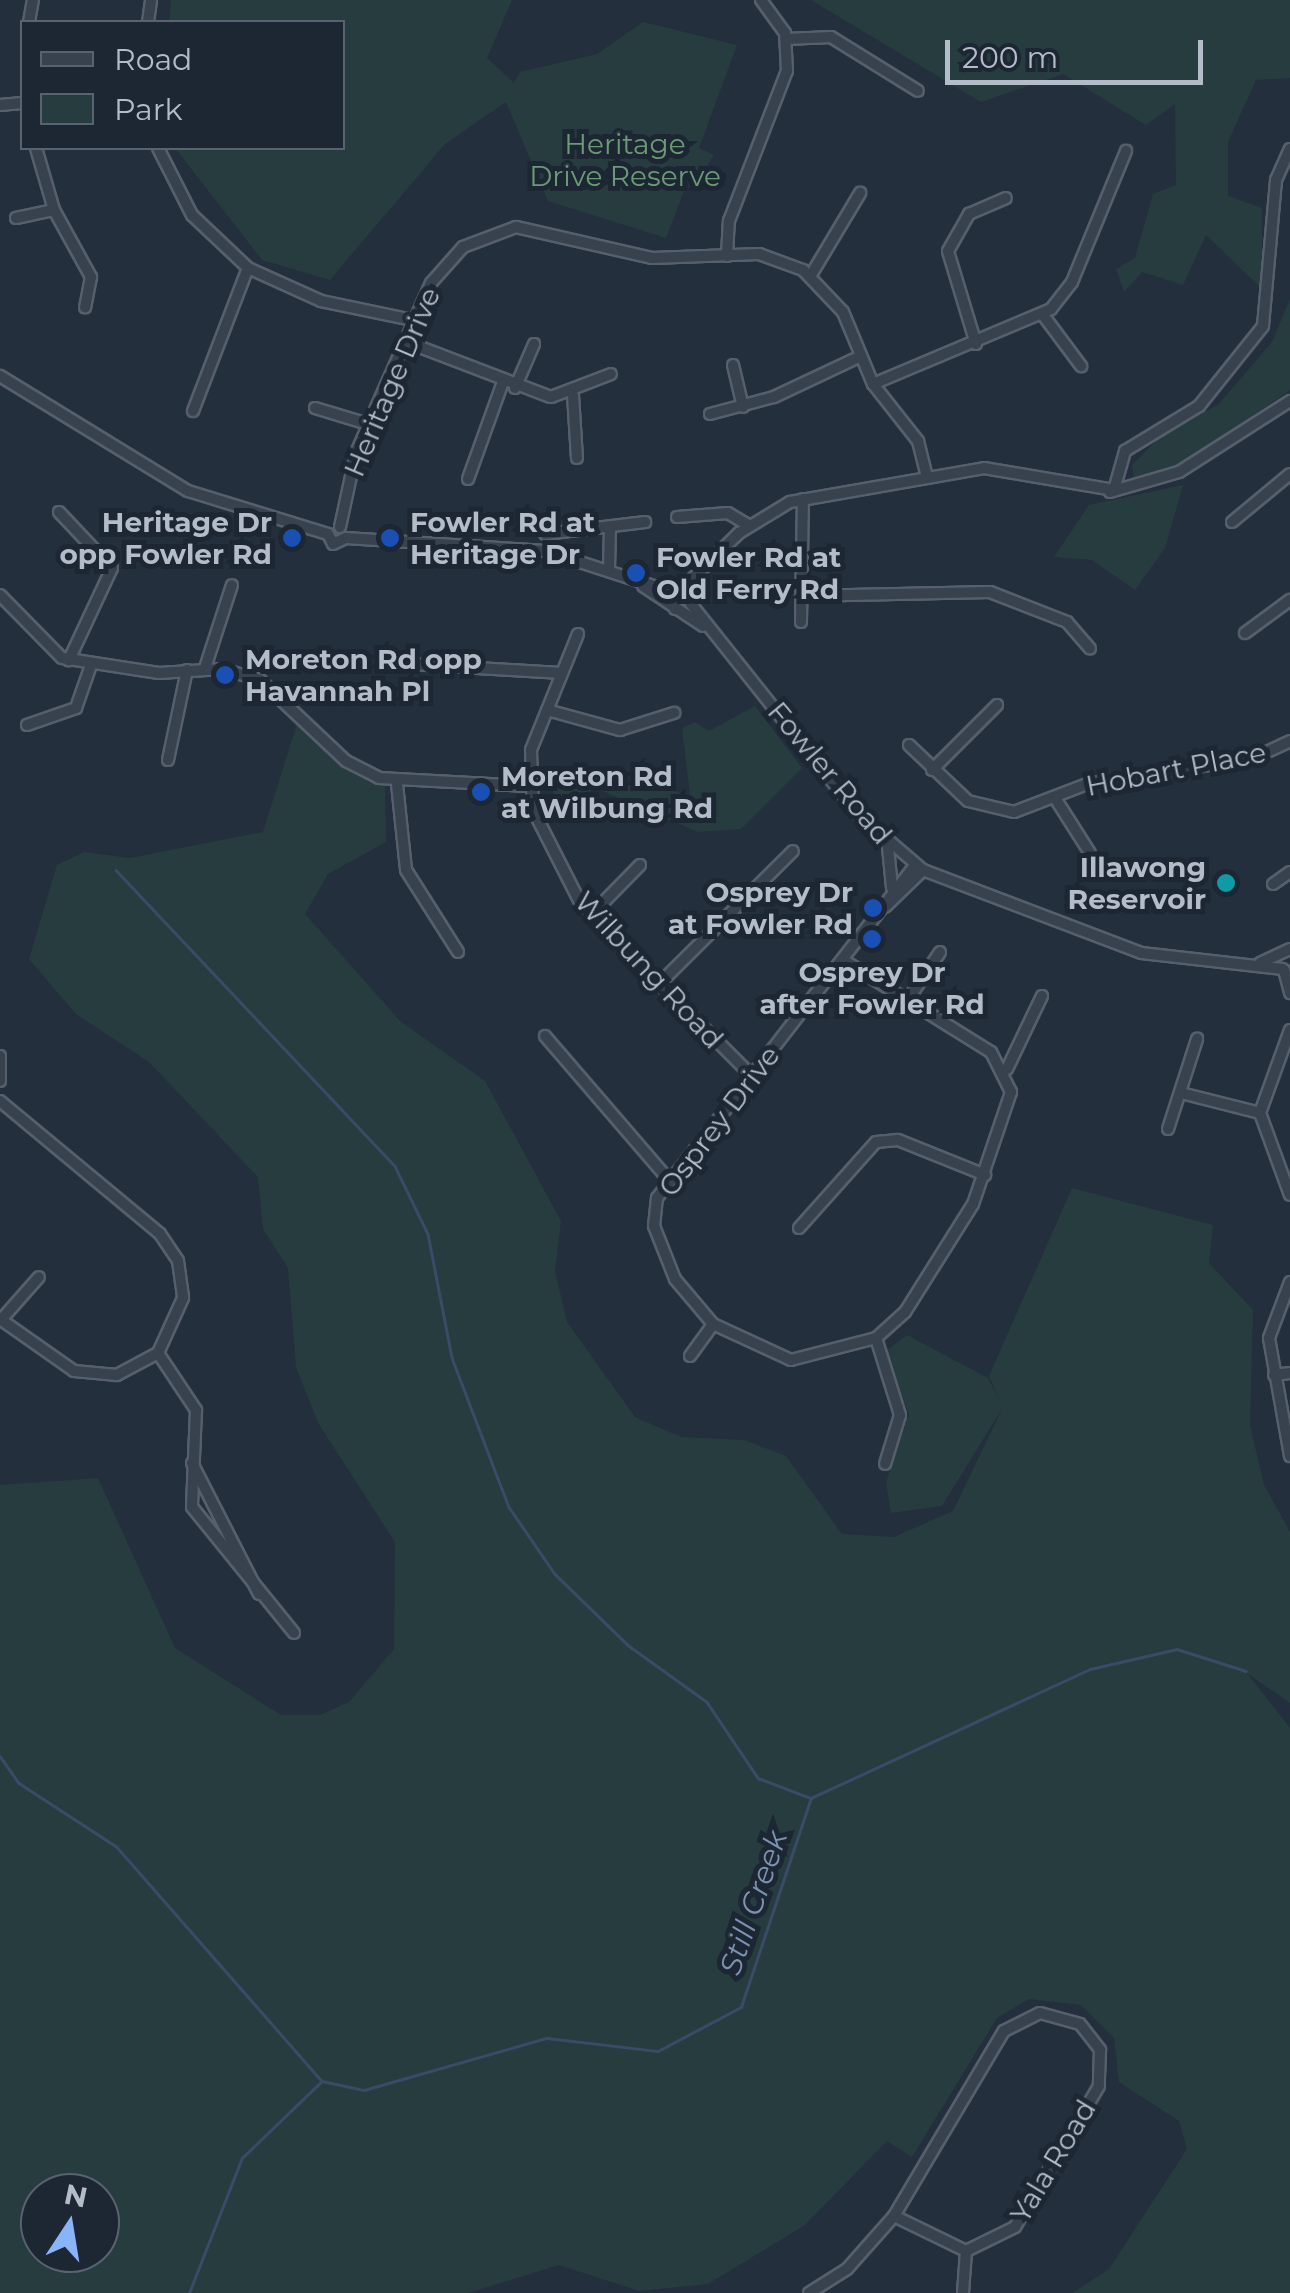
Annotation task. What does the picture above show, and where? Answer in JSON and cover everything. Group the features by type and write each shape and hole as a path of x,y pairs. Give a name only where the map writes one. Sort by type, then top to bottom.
{"street":[{"path":"727,256 730,221 785,79 786,39 762,0"},
{"path":"786,39 830,37 918,91"},
{"path":"1114,490 1125,452 1199,406 1263,326 1276,180 1290,149"},
{"path":"37,150 54,210 91,277 86,308"},
{"path":"159,150 192,215 248,268 321,301 413,320"},
{"path":"872,384 1044,315 1072,282 1126,151"},
{"path":"811,275 860,193"},
{"path":"976,344 948,251 969,214 1006,198"},
{"path":"16,218 54,210"},
{"name":"Heritage Drive","path":"343,532 368,424 413,320 449,258 503,229 548,229 672,261 769,256 811,275 844,312 872,384 918,441 927,478"},
{"path":"193,412 248,268"},
{"path":"1044,315 1081,366"},
{"path":"404,341 516,388 572,394 610,374"},
{"path":"516,388 534,344"},
{"path":"710,414 743,407 859,357"},
{"path":"733,365 743,407"},
{"path":"0,376 188,491 328,534 343,532"},
{"path":"468,479 504,382"},
{"path":"572,394 577,458"},
{"path":"676,610 680,594 710,568 748,525 803,499 984,468 1044,480 1084,494 1114,490 1179,472 1290,401"},
{"path":"316,408 368,424"},
{"path":"1232,522 1290,474"},
{"path":"801,622 803,499"},
{"path":"59,512 112,568 69,660"},
{"path":"677,518 728,512 748,525"},
{"path":"545,534 644,522"},
{"path":"609,569 610,528"},
{"name":"Fowler Road","path":"343,532 528,549 609,569 680,594 885,842 919,867 1129,949 1285,970"},
{"path":"676,610 691,603 710,568"},
{"name":"Fowler Road","path":"635,580 716,636"},
{"path":"205,668 232,585"},
{"path":"803,596 1002,594 1067,622 1090,648"},
{"path":"0,595 69,660 91,665 205,668 260,680 346,761 397,784 528,786 547,710 578,634"},
{"path":"1245,633 1290,600"},
{"path":"393,663 561,673"},
{"path":"26,725 71,712 91,665"},
{"path":"168,760 188,670"},
{"path":"932,770 997,705"},
{"path":"547,710 620,730 674,713"},
{"name":"Hobart Place","path":"909,744 932,770 996,811 1055,798 1087,784 1260,757 1289,744"},
{"path":"397,784 406,870 458,952"},
{"name":"Wilbung Road","path":"528,786 591,915 751,1075"},
{"path":"1055,798 1090,853"},
{"path":"885,842 896,868 886,903"},
{"path":"660,984 793,852"},
{"path":"591,915 640,865"},
{"name":"Osprey Drive","path":"876,1338 791,1360 713,1324 662,1254 654,1226 668,1180 886,903 919,867"},
{"path":"1273,884 1290,872"},
{"path":"1250,966 1285,951 1290,993"},
{"path":"907,1001 940,952"},
{"path":"842,960 1007,1069"},
{"path":"885,1464 900,1416 876,1338 941,1263 985,1175 1007,1119 1007,1069 1042,996"},
{"path":"1290,1030 1260,1113 1290,1195"},
{"path":"546,1036 668,1180"},
{"path":"1168,1129 1185,1094 1197,1039"},
{"path":"0,1056 0,1080"},
{"path":"1185,1094 1260,1113"},
{"path":"0,1101 172,1248 183,1298 158,1352 93,1376 54,1361 0,1320 39,1278"},
{"path":"799,1228 876,1142 898,1140 985,1175"},
{"path":"1290,1282 1270,1323 1274,1375 1290,1456"},
{"path":"690,1356 713,1324"},
{"path":"158,1352 196,1410 192,1507 205,1534 294,1632"},
{"path":"1274,1375 1290,1373"},
{"path":"192,1463 247,1556 261,1600"},
{"name":"Yala Road","path":"810,2293 847,2269 894,2216 1004,2030 1040,2013 1080,2024 1100,2050 1099,2086 1015,2227 966,2252"},
{"path":"894,2216 966,2252 963,2293"}],"green space":[{"name":"Heritage Drive Reserve","path":"171,0 512,0 487,58 514,83 520,72 597,54 643,22 737,45 699,148 714,155 700,176 690,175 666,238 548,201 506,102 445,144 330,280 262,260 177,150 345,150 345,20 169,20"},
{"path":"811,0 1290,0 1290,78 1256,80 1228,142 1228,196 1262,208 1262,289 1206,235 1183,285 1142,272 1124,292 1116,269 1135,258 1153,194 1176,185 1175,104 1146,125 1063,74 981,102"},
{"path":"1290,299 1290,390 1182,464 1134,478 1132,465 1164,433 1218,405 1272,342"},
{"path":"1183,485 1165,548 1135,590 1092,560 1054,557 1089,505"},
{"path":"755,706 802,768 741,829 698,832 598,789 555,800 551,781 584,776 690,794 682,728 695,722 709,731"},
{"path":"297,724 356,775 385,786 386,842 328,874 305,914 401,1022 485,1081 561,1221 555,1271 567,1322 635,1417 681,1437 744,1440 786,1456 842,1534 894,1537 953,1511 1003,1407 942,1506 891,1513 886,1482 909,1414 886,1351 907,1335 988,1378 1000,1401 989,1376 1072,1188 1213,1225 1209,1263 1253,1310 1250,1425 1264,1485 1290,1532 1290,1703 1247,1673 1290,1728 1290,2293 1072,2293 1109,2269 1187,2149 1179,2121 1119,2082 1114,2038 1081,2005 1029,1999 997,2018 912,2157 887,2141 805,2225 708,2284 639,2291 559,2265 468,2293 0,2293 0,1485 98,1478 175,1648 281,1715 320,1715 349,1702 394,1649 395,1542 318,1423 296,1367 288,1268 263,1229 258,1177 149,1062 76,1014 29,959 57,865 84,852 130,858 263,832"}],"waterway":[{"path":"116,870 395,1166 428,1234 452,1358 509,1507 555,1574 628,1645 707,1702 758,1778 811,1798"},
{"name":"Still Creek","path":"0,1756 19,1783 117,1847 322,2081 364,2090 547,2038 658,2051 741,2007 811,1798 1090,1669 1177,1649 1246,1671"},
{"path":"189,2293 242,2158 320,2083"}],"place":[{"name":"Heritage Dr opp Fowler Rd","path":"292,538"},
{"name":"Fowler Rd at Heritage Dr","path":"390,538"},
{"name":"Fowler Rd at Old Ferry Rd","path":"636,573"},
{"name":"Moreton Rd opp Havannah Pl","path":"225,675"},
{"name":"Moreton Rd at Wilbung Rd","path":"481,792"},
{"name":"Illawong Reservoir","path":"1226,883"},
{"name":"Osprey Dr at Fowler Rd","path":"873,908"},
{"name":"Osprey Dr after Fowler Rd","path":"872,939"}]}
